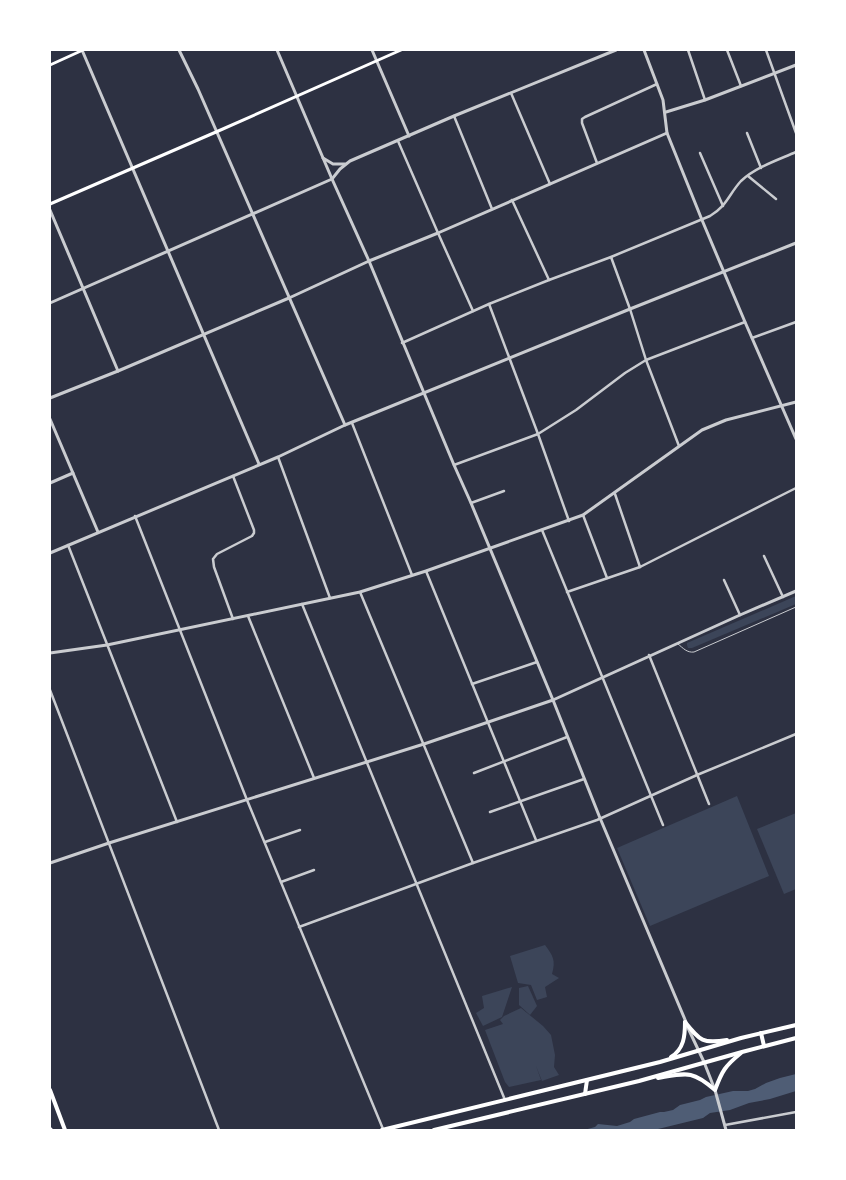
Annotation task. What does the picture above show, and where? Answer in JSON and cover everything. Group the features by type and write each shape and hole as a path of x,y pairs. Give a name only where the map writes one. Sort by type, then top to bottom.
{"main road":[{"path":"50,65 82,50"},
{"path":"50,204 298,97 401,50"},
{"path":"685,1022 696,1036 707,1042 741,1038"},
{"path":"660,1062 679,1051 685,1037 685,1022"},
{"path":"383,1130 660,1062 741,1038 796,1025"},
{"path":"761,1033 764,1046"},
{"path":"434,1130 638,1081 796,1038"},
{"path":"638,1081 689,1074 703,1080 716,1091 721,1073 742,1052"},
{"path":"585,1094 587,1080"},
{"path":"50,1090 65,1130"}],"street":[{"path":"82,50 259,464"},
{"path":"179,50 198,89 345,425"},
{"path":"277,50 471,502 600,818 685,1022 704,1062 716,1091 726,1130"},
{"path":"372,50 409,136"},
{"path":"323,158 333,164 345,164 454,116 616,50"},
{"path":"644,50 664,100 667,132 723,271 796,439"},
{"path":"688,50 705,100"},
{"path":"727,50 740,86"},
{"path":"766,50 796,133"},
{"path":"666,112 705,100 796,65"},
{"path":"597,163 582,120 658,84"},
{"path":"511,93 550,184"},
{"path":"454,116 492,209"},
{"path":"50,398 289,298 369,261 438,233 667,132"},
{"path":"747,133 762,168"},
{"path":"398,141 473,311"},
{"path":"700,152 723,207"},
{"path":"402,343 489,304 702,220 723,207 740,183 748,176 796,152"},
{"path":"50,303 332,179 345,164"},
{"path":"748,176 776,199"},
{"path":"512,200 549,280"},
{"path":"50,210 118,371"},
{"path":"50,553 232,476 345,425 796,243"},
{"path":"611,257 646,360 679,446"},
{"path":"489,304 569,521"},
{"path":"454,465 538,434 576,410 625,373 646,360 745,322"},
{"path":"752,338 796,322"},
{"path":"50,653 107,645 360,592 426,571 583,515 615,494 702,430 726,420 796,402"},
{"path":"50,419 98,532"},
{"path":"352,423 412,575"},
{"path":"278,456 330,598"},
{"path":"50,483 73,473"},
{"path":"232,476 254,530 252,536 217,554 214,559 214,567 233,619"},
{"path":"567,592 640,567 796,488"},
{"path":"471,502 504,491"},
{"path":"615,494 640,567"},
{"path":"583,515 607,578"},
{"path":"136,516 247,800 383,1130"},
{"path":"542,530 663,825"},
{"path":"68,545 177,822"},
{"path":"764,556 783,597"},
{"path":"426,571 536,841"},
{"path":"724,580 740,615"},
{"path":"50,863 424,744 552,700 603,678 649,655 796,591"},
{"path":"360,592 473,863"},
{"path":"302,604 505,1100"},
{"path":"248,616 314,778"},
{"path":"649,655 709,804"},
{"path":"472,684 537,662"},
{"path":"50,690 219,1130"},
{"path":"299,927 600,818 796,734"},
{"path":"474,773 567,737"},
{"path":"490,812 584,779"},
{"path":"265,842 300,830"},
{"path":"281,882 314,870"},
{"path":"725,1125 796,1112"}],"lane":[{"path":"677,643 686,651 694,652 796,608"}],"shaded area":[{"path":"796,596 796,604 692,648 688,648 687,643"},
{"path":"737,796 769,876 650,926 617,848"},
{"path":"796,813 796,889 784,894 757,829"},
{"path":"545,945 553,958 552,974 559,978 545,987 547,997 537,1000 531,985 518,983 510,956"},
{"path":"528,986 537,1006 530,1015 519,1005 519,988"},
{"path":"512,987 502,1017 483,1026 476,1013 484,1008 482,996"},
{"path":"521,1008 551,1035 555,1055 554,1067 559,1075 542,1081 536,1066 541,1080 509,1087 505,1082 485,1030 503,1024 500,1020 504,1016"},
{"path":"796,1074 796,1091 730,1110 710,1113 703,1118 654,1130 584,1130 595,1127 598,1124 617,1126 634,1119 673,1110 680,1105 706,1097 733,1091 748,1091 780,1078"}]}
